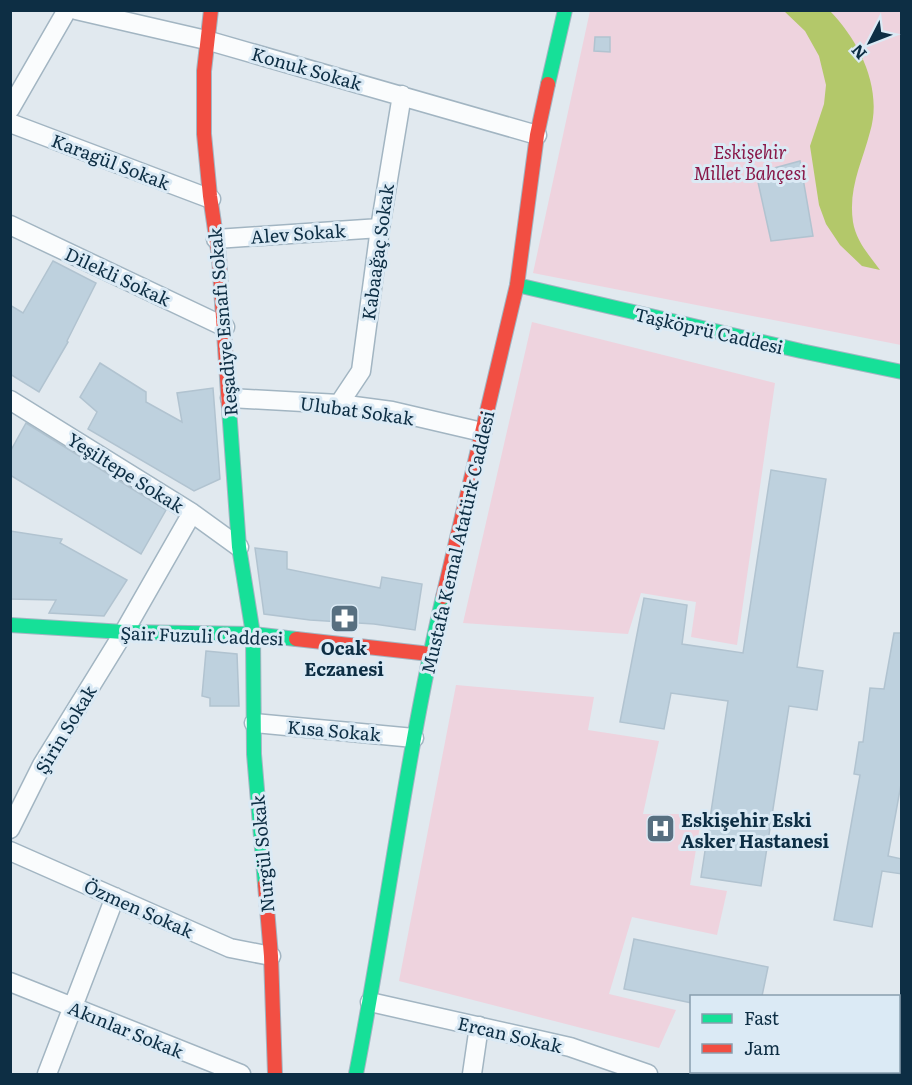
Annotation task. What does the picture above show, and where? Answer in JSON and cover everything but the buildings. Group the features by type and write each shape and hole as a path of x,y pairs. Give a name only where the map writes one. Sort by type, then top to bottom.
{"main road":[{"name":"Reşadiye Esnafı Sokak","path":"211,10 206,40 204,137 225,327 239,547 253,634"},
{"name":"Mustafa Kemal Atatürk Caddesi","path":"356,1074 430,654 517,285 537,135 565,10"},
{"name":"Taşköprü Caddesi","path":"517,285 902,372"},
{"name":"Şair Fuzuli Caddesi","path":"10,625 124,632 253,634 430,654"},
{"name":"Nurgül Sokak","path":"253,634 254,754 271,956 275,1074"}],"street":[{"path":"10,110 67,10"},
{"name":"Konuk Sokak","path":"76,10 117,15 537,135"},
{"name":"Kabaağaç Sokak","path":"339,404 361,371 380,228 402,95"},
{"name":"Karagül Sokak","path":"10,123 211,199"},
{"name":"Dilekli Sokak","path":"10,225 225,327"},
{"name":"Alev Sokak","path":"216,239 380,228"},
{"name":"Ulubat Sokak","path":"230,398 339,404 392,411 482,432"},
{"name":"Yeşiltepe Sokak","path":"10,400 192,513 239,547"},
{"name":"Şirin Sokak","path":"10,829 42,765 124,632 192,513"},
{"name":"Kısa Sokak","path":"254,723 414,738"},
{"name":"Özmen Sokak","path":"10,851 230,948 271,956"},
{"path":"47,1074 115,897"},
{"name":"Akınlar Sokak","path":"10,982 241,1074"},
{"name":"Ercan Sokak","path":"370,1002 570,1047 648,1074"},
{"path":"472,1074 479,1026"}],"green space":[{"name":"Eskişehir Millet Bahçesi","path":"590,11 901,11 901,345 533,273"},
{"path":"532,322 775,383 737,645 691,637 696,602 641,593 628,634 463,623"},
{"path":"456,685 594,697 588,730 659,741 643,814 702,814 690,885 727,891 717,935 632,917 609,994 676,1010 659,1048 399,981"}],"shaded area":[{"path":"784,11 830,11 851,37 866,67 871,83 873,116 854,187 852,210 857,235 880,270 862,266 840,245 826,224 819,205 810,146 824,104 826,85 819,56 805,31"}],"traffic: fast":[{"path":"548,84 565,10"},
{"path":"517,285 902,372"},
{"path":"229,408 239,547 253,634 254,754 265,884"},
{"path":"356,1074 407,775 443,597"},
{"path":"10,625 124,632 253,634 296,639"}],"traffic: jam":[{"path":"211,10 204,71 204,134 219,257 229,408"},
{"path":"443,597 517,285 537,135 548,84"},
{"path":"296,639 430,654"},
{"path":"265,884 271,956 275,1074"}],"place":[{"name":"Ocak Eczanesi","path":"344,618"},
{"name":"Eskişehir Eski Asker Hastanesi","path":"660,829"}]}
